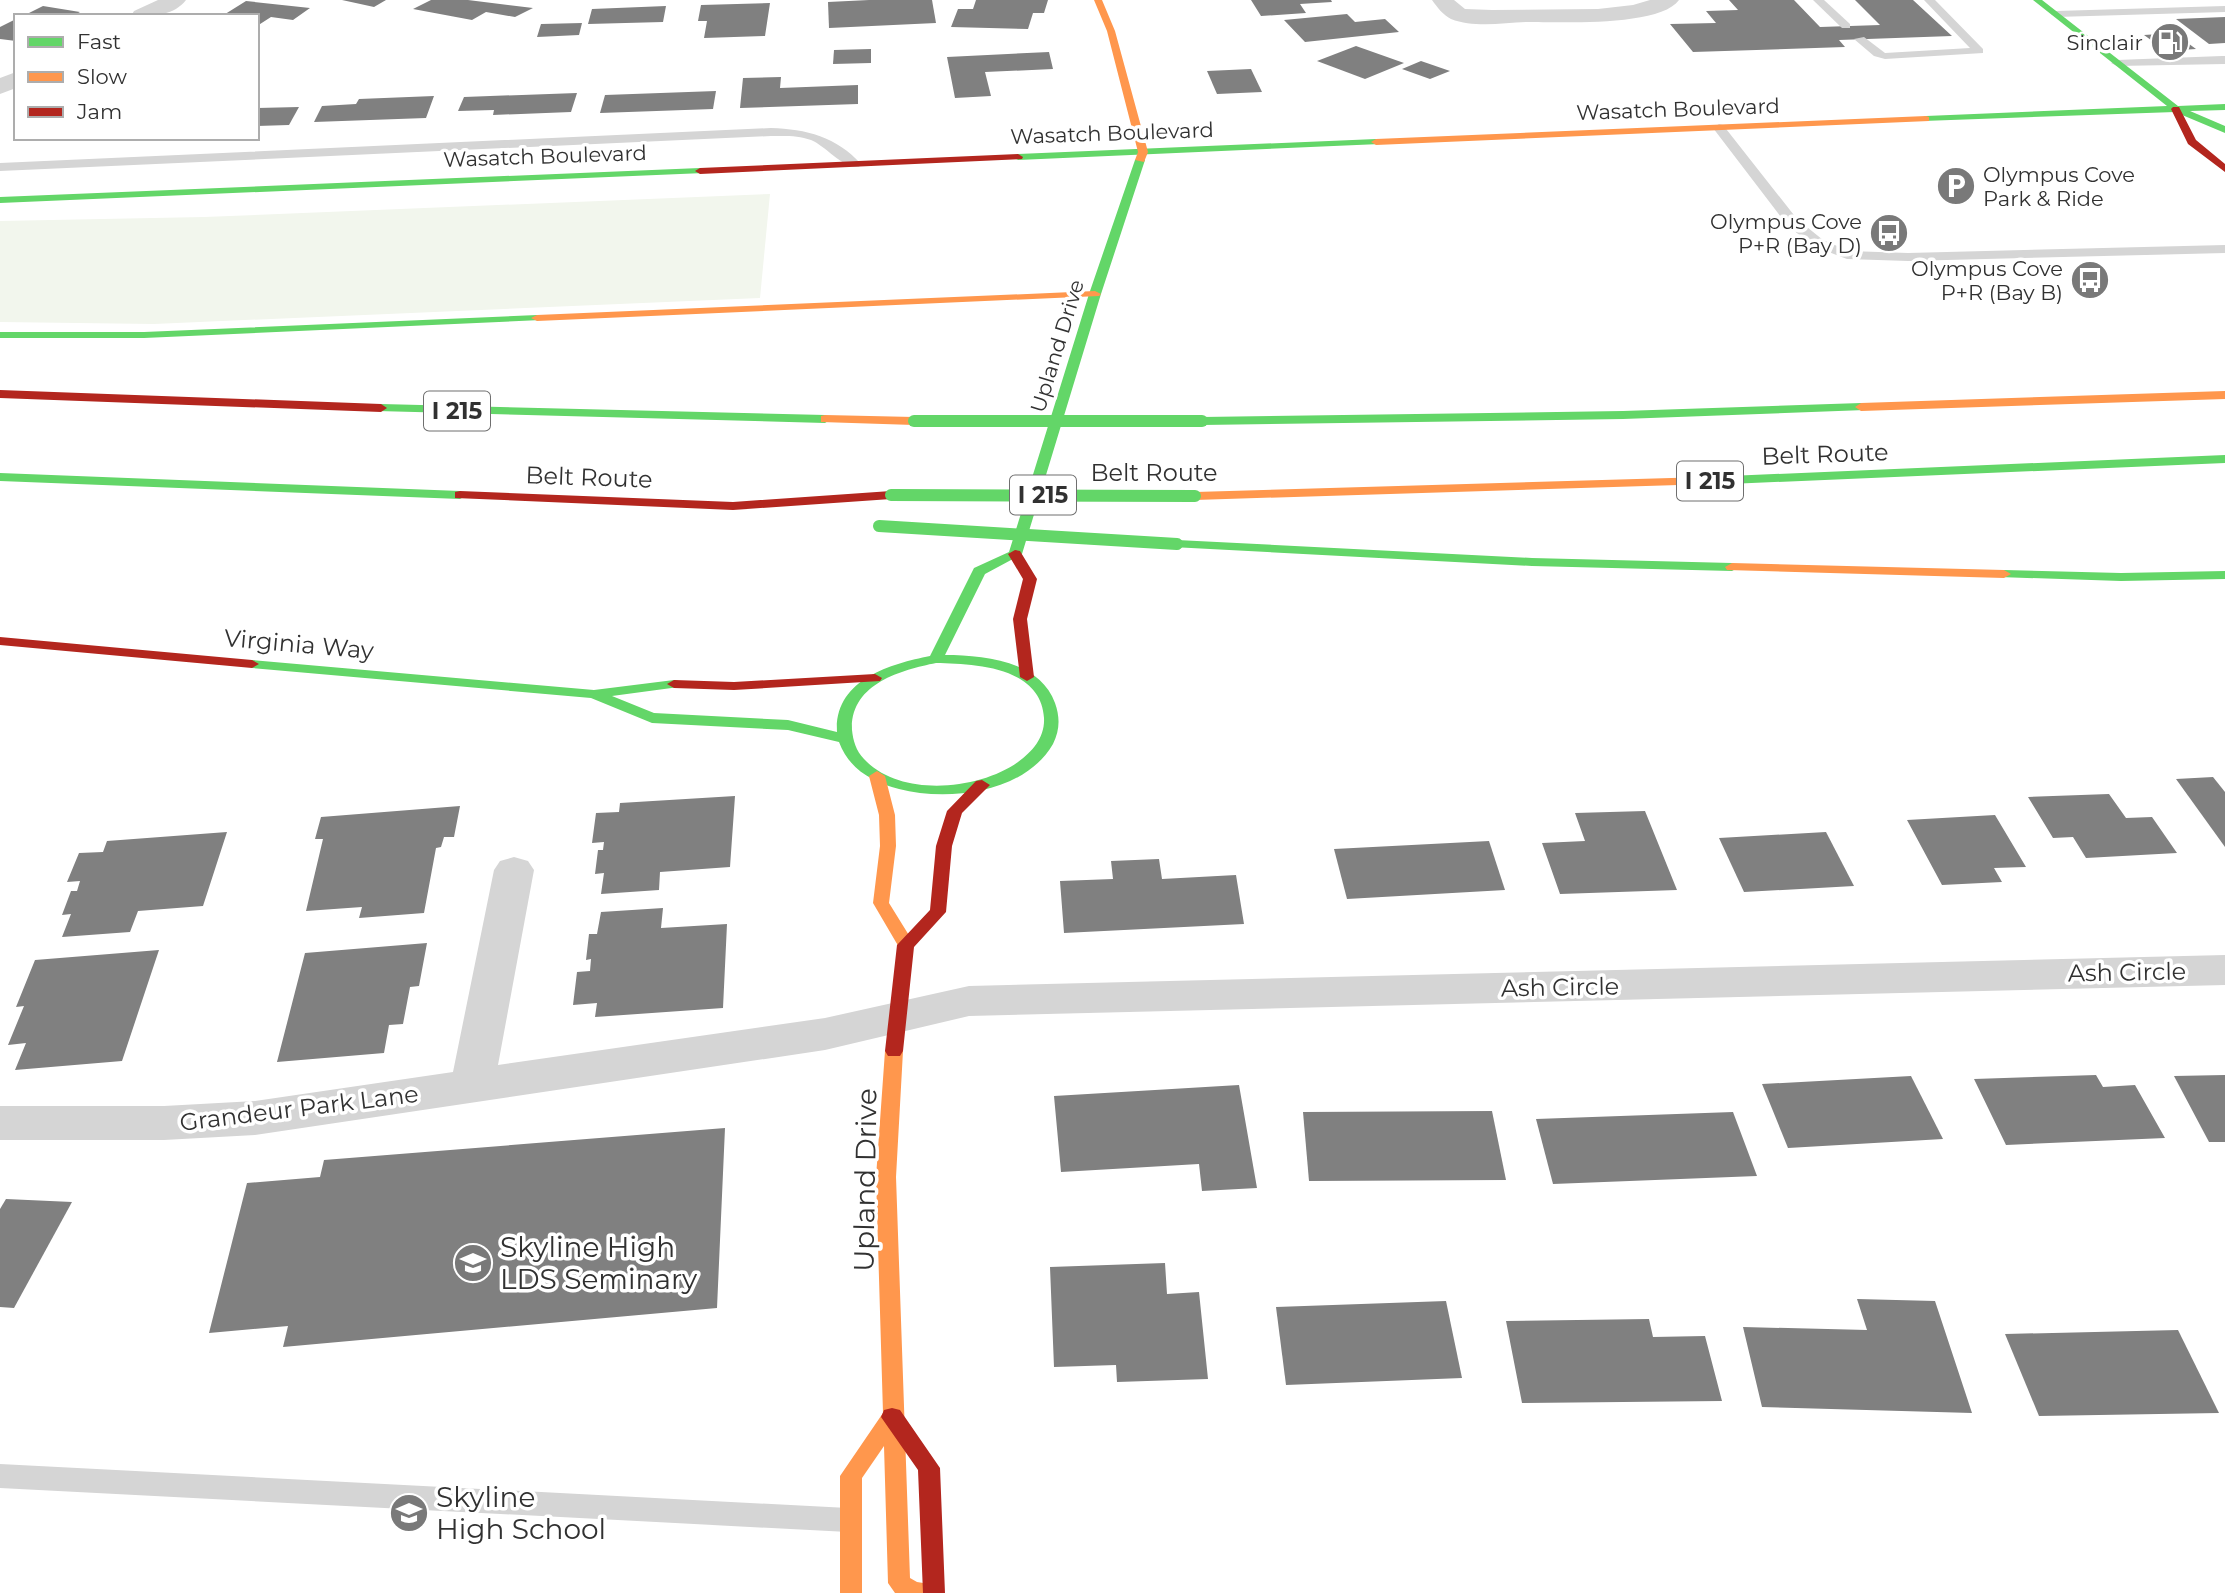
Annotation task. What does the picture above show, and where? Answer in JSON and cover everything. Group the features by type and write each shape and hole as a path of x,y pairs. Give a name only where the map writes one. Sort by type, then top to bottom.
{"main road":[{"path":"1098,0 1111,31 1143,152"},
{"path":"2037,0 2176,109 2225,130"},
{"name":"Wasatch Boulevard","path":"0,200 2225,107"},
{"path":"2176,109 2192,142 2225,169"},
{"name":"Upland Drive","path":"1015,554 1095,295 1143,152"},
{"path":"0,335 144,335 1095,295"},
{"name":"Belt Route","path":"0,394 489,412 914,421 1202,421 1623,415 2225,395"},
{"name":"Belt Route","path":"0,477 733,506 891,495 1195,496 1670,482 2037,469 2225,458"},
{"path":"733,506 812,517"},
{"path":"872,525 1532,562 2121,577 2225,575"},
{"path":"936,659 979,571 1015,554 1031,579 1020,619 1027,677"},
{"name":"Virginia Way","path":"0,641 594,694 669,684 758,685 875,678"},
{"path":"936,659 968,659 1000,665 1027,677 1045,694 1054,714 1051,736 1037,756 1022,767 982,785 946,790 909,786 877,776 854,759 842,738 843,716 854,696 875,678 903,666 936,659"},
{"name":"Virginia Way","path":"594,694 652,718 788,725 842,738"},
{"path":"877,776 885,805 888,846 881,903 906,945 937,912 944,846 955,811 982,785"},
{"name":"Upland Drive","path":"906,945 896,1017 886,1177 892,1417 899,1583 913,1592 928,1593"},
{"path":"851,1593 851,1476 892,1417 929,1468 934,1593"}],"street":[{"path":"146,14 175,0"},
{"path":"1443,0 1449,8 1460,14 1493,16 1612,14 1640,10 1668,0"},
{"path":"472,1087 514,870"},
{"name":"Ash Circle","path":"896,1017 969,1002 2225,970"},
{"name":"Grandeur Park Lane","path":"0,1123 164,1123 255,1118 825,1034 896,1017"}],"lane":[{"path":"1818,0 1846,26"},
{"path":"1860,39 1878,54 1899,56 1979,51 1929,0"},
{"path":"2056,14 2225,9"},
{"path":"2117,63 2225,61"},
{"path":"1719,128 1792,222 1818,243 1847,255 1935,256 2225,249"},
{"path":"0,167 771,132 801,132 821,137 855,164"},
{"path":"0,1476 850,1520"}],"shaded area":[{"path":"770,194 760,298 154,324 0,322 0,221 204,217"}],"building":[{"path":"342,0 386,0 374,7"},
{"path":"431,0 468,0 533,8 515,17 486,12 472,20 413,9"},
{"path":"932,0 936,23 829,28 828,2"},
{"path":"976,0 1048,0 1044,13 1033,13 1028,29 951,27 958,9 973,9"},
{"path":"1251,0 1332,2 1300,4 1306,13 1261,16"},
{"path":"1729,0 1794,0 1820,27 1880,25 1855,0 1913,0 1952,36 1839,40 1845,47 1693,52 1670,24 1716,23 1706,11 1738,10"},
{"path":"246,1 310,8 293,20 271,17 259,25 259,14 225,14"},
{"path":"770,3 765,36 704,38 707,21 698,21 701,5"},
{"path":"43,6 80,12 76,14 27,14"},
{"path":"666,6 663,22 588,24 592,9"},
{"path":"1347,14 1355,22 1385,19 1399,32 1305,42 1284,20"},
{"path":"2225,17 2225,43 2209,44 2176,19"},
{"path":"14,20 14,41 0,39 0,27"},
{"path":"582,23 579,35 537,37 541,24"},
{"name":"Sinclair","path":"2174,33 2196,49 2166,51 2144,35"},
{"path":"1356,46 1404,63 1365,79 1317,61"},
{"path":"871,49 871,63 833,64 834,50"},
{"path":"1049,52 1053,69 985,72 991,96 955,98 947,57"},
{"path":"1421,61 1450,71 1430,79 1402,69"},
{"path":"1251,69 1262,92 1217,94 1207,71"},
{"path":"781,77 780,88 858,85 858,104 740,108 743,78"},
{"path":"716,91 713,109 600,113 605,95"},
{"path":"577,93 571,112 493,115 494,110 458,111 464,97"},
{"path":"434,96 426,118 314,122 322,106 356,104 359,99"},
{"path":"299,107 289,125 259,126 259,108"},
{"path":"2213,777 2225,792 2225,847 2176,779"},
{"path":"2109,794 2126,818 2152,817 2177,853 2086,858 2073,837 2053,838 2028,797"},
{"path":"735,796 730,867 660,872 659,890 601,894 604,873 595,874 598,850 603,850 604,842 592,843 596,813 619,812 620,803"},
{"path":"460,806 454,837 444,837 441,847 436,848 424,913 359,918 362,907 306,911 323,839 315,839 321,817"},
{"path":"1645,811 1677,890 1560,894 1542,843 1585,841 1575,813"},
{"path":"1995,815 2026,867 1994,868 2002,882 1942,885 1907,820"},
{"path":"227,832 203,906 138,911 130,932 62,937 71,914 62,915 71,891 77,891 80,881 67,882 79,853 103,852 107,841"},
{"path":"1826,832 1854,886 1744,892 1719,838"},
{"path":"1489,841 1505,890 1347,899 1334,849"},
{"path":"1159,859 1162,879 1236,875 1244,924 1064,933 1060,881 1113,879 1111,861"},
{"path":"663,908 661,928 727,924 723,1008 595,1017 597,1003 573,1005 577,972 590,971 591,959 586,960 589,934 597,934 601,912"},
{"path":"427,943 419,986 410,987 403,1024 389,1025 384,1053 277,1062 305,953"},
{"path":"159,950 122,1061 15,1070 26,1043 8,1045 24,1006 16,1007 35,960"},
{"path":"2096,1075 2103,1087 2135,1085 2165,1138 2006,1145 1974,1079"},
{"path":"2225,1075 2225,1142 2209,1142 2174,1076"},
{"path":"1911,1076 1943,1139 1788,1148 1762,1084"},
{"path":"1239,1085 1257,1188 1202,1191 1199,1164 1061,1172 1054,1096"},
{"path":"1492,1111 1506,1180 1309,1181 1303,1112"},
{"path":"1733,1112 1757,1176 1553,1184 1536,1119"},
{"name":"Skyline High LDS Seminary","path":"725,1128 717,1308 283,1347 288,1326 209,1333 247,1183 320,1177 324,1160"},
{"path":"6,1199 72,1202 14,1308 0,1307 0,1209"},
{"path":"1165,1263 1167,1294 1199,1292 1208,1379 1117,1382 1116,1365 1054,1367 1050,1267"},
{"path":"1857,1299 1935,1301 1972,1413 1762,1407 1743,1327 1867,1330"},
{"path":"1446,1301 1462,1378 1286,1385 1276,1307"},
{"path":"1649,1319 1653,1337 1705,1336 1722,1401 1522,1403 1506,1321"},
{"path":"2178,1330 2219,1413 2039,1416 2005,1334"}],"traffic: fast":[{"path":"2037,0 2176,109 2225,130"},
{"path":"1926,119 2225,107"},
{"path":"1018,157 1376,142"},
{"path":"936,659 979,571 1015,554 1095,294 1140,160"},
{"path":"0,200 700,171"},
{"path":"0,335 144,335 537,318"},
{"path":"1202,421 1623,415 1861,407"},
{"path":"381,408 825,419"},
{"path":"914,421 1202,421"},
{"path":"1706,481 2225,459"},
{"path":"0,477 460,495"},
{"path":"891,495 1195,496"},
{"path":"879,526 1177,544"},
{"path":"1177,544 1532,562 1732,567"},
{"path":"2004,574 2121,577 2225,575"},
{"path":"936,659 970,660 1005,667 1035,683 1045,696 1051,713 1048,739 1039,752 1023,766 1003,777 958,789 912,788 890,782 858,763 845,738 844,725 853,699 882,674 936,659"},
{"path":"252,664 594,694 674,684"},
{"path":"596,695 652,718 788,725 842,738"}],"traffic: slow":[{"path":"1098,0 1111,31 1143,152 1140,160"},
{"path":"1376,142 1926,119"},
{"path":"537,318 1095,294"},
{"path":"1861,407 2225,395"},
{"path":"825,419 914,421"},
{"path":"1195,496 1706,481"},
{"path":"1732,567 2004,574"},
{"path":"877,776 887,815 888,846 881,903 906,945"},
{"path":"894,1051 886,1177 899,1583 913,1593 928,1593"},
{"path":"851,1593 851,1476 892,1417"}],"traffic: jam":[{"path":"2176,109 2192,142 2225,169"},
{"path":"700,171 1018,157"},
{"path":"0,394 381,408"},
{"path":"460,495 733,506 891,495"},
{"path":"1015,554 1030,579 1020,619 1027,677"},
{"path":"0,641 252,664"},
{"path":"674,684 734,686 875,678"},
{"path":"894,1051 906,945 938,912 944,846 955,811 982,785"},
{"path":"892,1417 929,1468 934,1593"}],"place":[{"name":"Sinclair","path":"2170,42"},
{"name":"Olympus Cove Park & Ride","path":"1956,186"},
{"name":"Olympus Cove P+R (Bay D)","path":"1889,233"},
{"name":"Olympus Cove P+R (Bay B)","path":"2090,280"},
{"name":"Skyline High LDS Seminary","path":"473,1263"},
{"name":"Skyline High School","path":"409,1513"}]}
